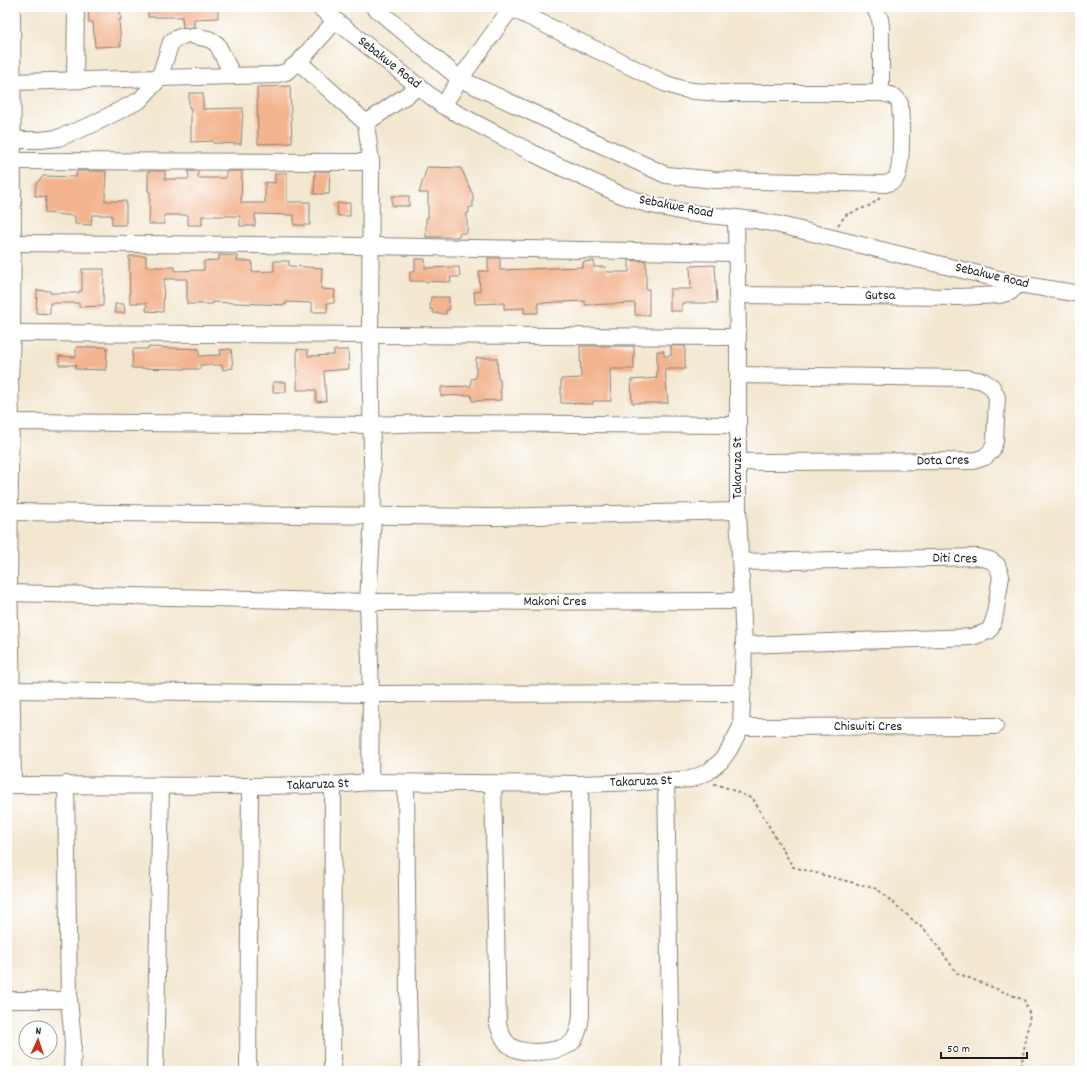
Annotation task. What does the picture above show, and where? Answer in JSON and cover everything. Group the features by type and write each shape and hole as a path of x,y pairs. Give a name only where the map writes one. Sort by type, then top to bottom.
{"street":[{"path":"10,785 9,735 11,690 8,556 10,512 8,470 11,422 8,379 12,333 10,291 13,242 10,202 13,161 13,140 10,113 13,82 10,24 12,7"},
{"path":"75,80 76,7"},
{"name":"Sebakwe Road","path":"319,7 420,86 443,106 550,162 619,194 647,204 689,213 769,223 1019,284 1080,294"},
{"path":"374,7 460,79 666,175 715,180 886,184 897,178 900,163 900,104 893,95 881,93 693,92 664,83 511,8 460,79 443,106"},
{"path":"874,7 880,19 881,27 881,93"},
{"path":"13,82 274,75 286,72 299,62 335,20"},
{"path":"13,140 58,138 140,100 159,78 171,42 175,39 189,36 209,39 217,44 233,76"},
{"path":"299,62 366,123 371,162 370,334 373,516 368,602 371,694 370,782"},
{"path":"366,123 420,86"},
{"path":"13,161 371,162"},
{"name":"Takaruza St","path":"10,785 66,784 250,786 333,785 370,782 580,784 666,782 691,779 708,772 721,761 736,740 741,727 744,645 738,511 736,218"},
{"path":"13,242 370,246 736,254"},
{"name":"Gutsa","path":"737,296 960,297 999,295 1010,292 1019,284"},
{"path":"12,333 738,337"},
{"name":"Dota Cres","path":"738,375 967,378 983,382 992,387 997,397 995,441 992,450 985,457 973,461 738,462"},
{"path":"11,422 371,425 436,423 737,425"},
{"path":"10,512 494,517 738,511"},
{"name":"Diti Cres","path":"741,562 978,557 990,560 997,565 1002,576 994,620 989,631 972,637 744,645"},
{"name":"Makoni Cres","path":"9,593 368,602 742,601"},
{"path":"11,690 371,694 742,693"},
{"name":"Chiswiti Cres","path":"741,727 995,726"},
{"path":"666,782 671,1071"},
{"path":"406,783 410,1071"},
{"path":"493,783 498,1024 502,1036 510,1046 527,1051 545,1052 559,1049 572,1042 579,1027 581,1016 580,784"},
{"path":"66,784 69,1000 73,1042 72,1071"},
{"path":"332,1071 333,785"},
{"path":"155,1071 161,786"},
{"path":"248,1071 250,786"},
{"path":"7,1000 69,1000"}],"path":[{"path":"830,237 846,215 871,206 886,193 886,184"},
{"path":"711,784 725,787 753,799 793,866 877,889 928,933 957,973 1024,1000 1030,1015 1021,1067 1024,1071"}],"building":[{"path":"88,7 120,7 121,20 119,20 121,46 95,47 93,22 89,22"},
{"path":"148,7 218,7 218,18 194,19 194,27 189,28 183,27 182,17 148,17"},
{"path":"290,86 292,143 258,144 257,87"},
{"path":"189,93 203,93 203,109 243,108 241,144 213,143 214,141 191,142 191,108 189,108"},
{"path":"427,167 461,168 473,195 473,207 469,207 469,213 467,213 467,233 459,233 459,237 426,237 428,193 419,193"},
{"path":"77,171 106,171 105,201 126,201 126,225 112,225 112,215 92,215 91,225 75,224 75,216 45,213 46,197 35,196 36,184 43,176 76,177"},
{"path":"148,171 165,171 165,179 189,179 188,171 198,171 198,178 226,178 226,171 242,171 241,203 265,203 265,182 275,183 275,173 287,173 287,202 310,202 310,225 294,225 294,215 255,214 255,226 240,226 240,216 202,216 202,225 188,225 188,215 164,215 164,224 149,224 150,192 148,191"},
{"path":"315,171 330,171 329,194 314,194"},
{"path":"392,196 409,196 409,206 392,206"},
{"path":"337,203 350,203 350,216 338,216"},
{"path":"219,255 238,256 237,261 252,261 252,272 274,271 274,261 289,261 289,266 322,268 321,289 335,290 334,303 327,303 327,312 312,312 312,303 286,302 286,305 213,302 213,304 187,304 187,279 164,279 163,312 146,311 147,303 130,303 129,256 146,256 146,267 175,267 175,271 204,270 204,261 219,260"},
{"path":"488,258 500,258 500,270 583,267 583,262 594,261 594,267 606,267 607,272 629,272 629,260 646,261 646,289 649,289 649,315 635,315 635,303 585,305 585,301 538,303 538,313 524,313 524,308 504,309 504,303 475,304 474,292 480,291 479,271 488,271"},
{"path":"415,259 425,259 425,268 459,267 460,277 450,277 451,282 410,281 410,272 415,272"},
{"path":"715,265 717,303 682,303 682,311 670,311 670,289 691,289 690,266"},
{"path":"82,269 104,269 103,306 79,307 79,303 50,303 50,314 36,313 37,290 50,291 50,293 79,293 79,291 82,291"},
{"path":"431,297 449,297 449,310 446,310 446,314 433,313 433,310 430,309"},
{"path":"115,304 124,304 125,313 115,313"},
{"path":"580,346 634,346 634,369 610,369 611,401 593,401 593,404 561,403 561,379 581,378"},
{"path":"671,346 685,346 685,369 665,369 668,403 632,403 631,380 657,378 657,351 664,351 664,356 671,356"},
{"path":"76,347 107,347 106,370 75,369 76,365 59,365 59,356 76,357"},
{"path":"148,347 199,349 199,356 221,355 220,350 231,349 233,368 223,370 222,365 200,365 200,369 132,368 133,349 148,349"},
{"path":"297,349 308,350 308,356 334,355 334,350 348,350 349,369 324,371 326,401 316,402 316,390 297,390"},
{"path":"476,358 497,358 501,400 472,401 471,395 441,396 441,387 471,386 471,379 476,378"},
{"path":"273,382 286,382 286,392 273,392"}]}
